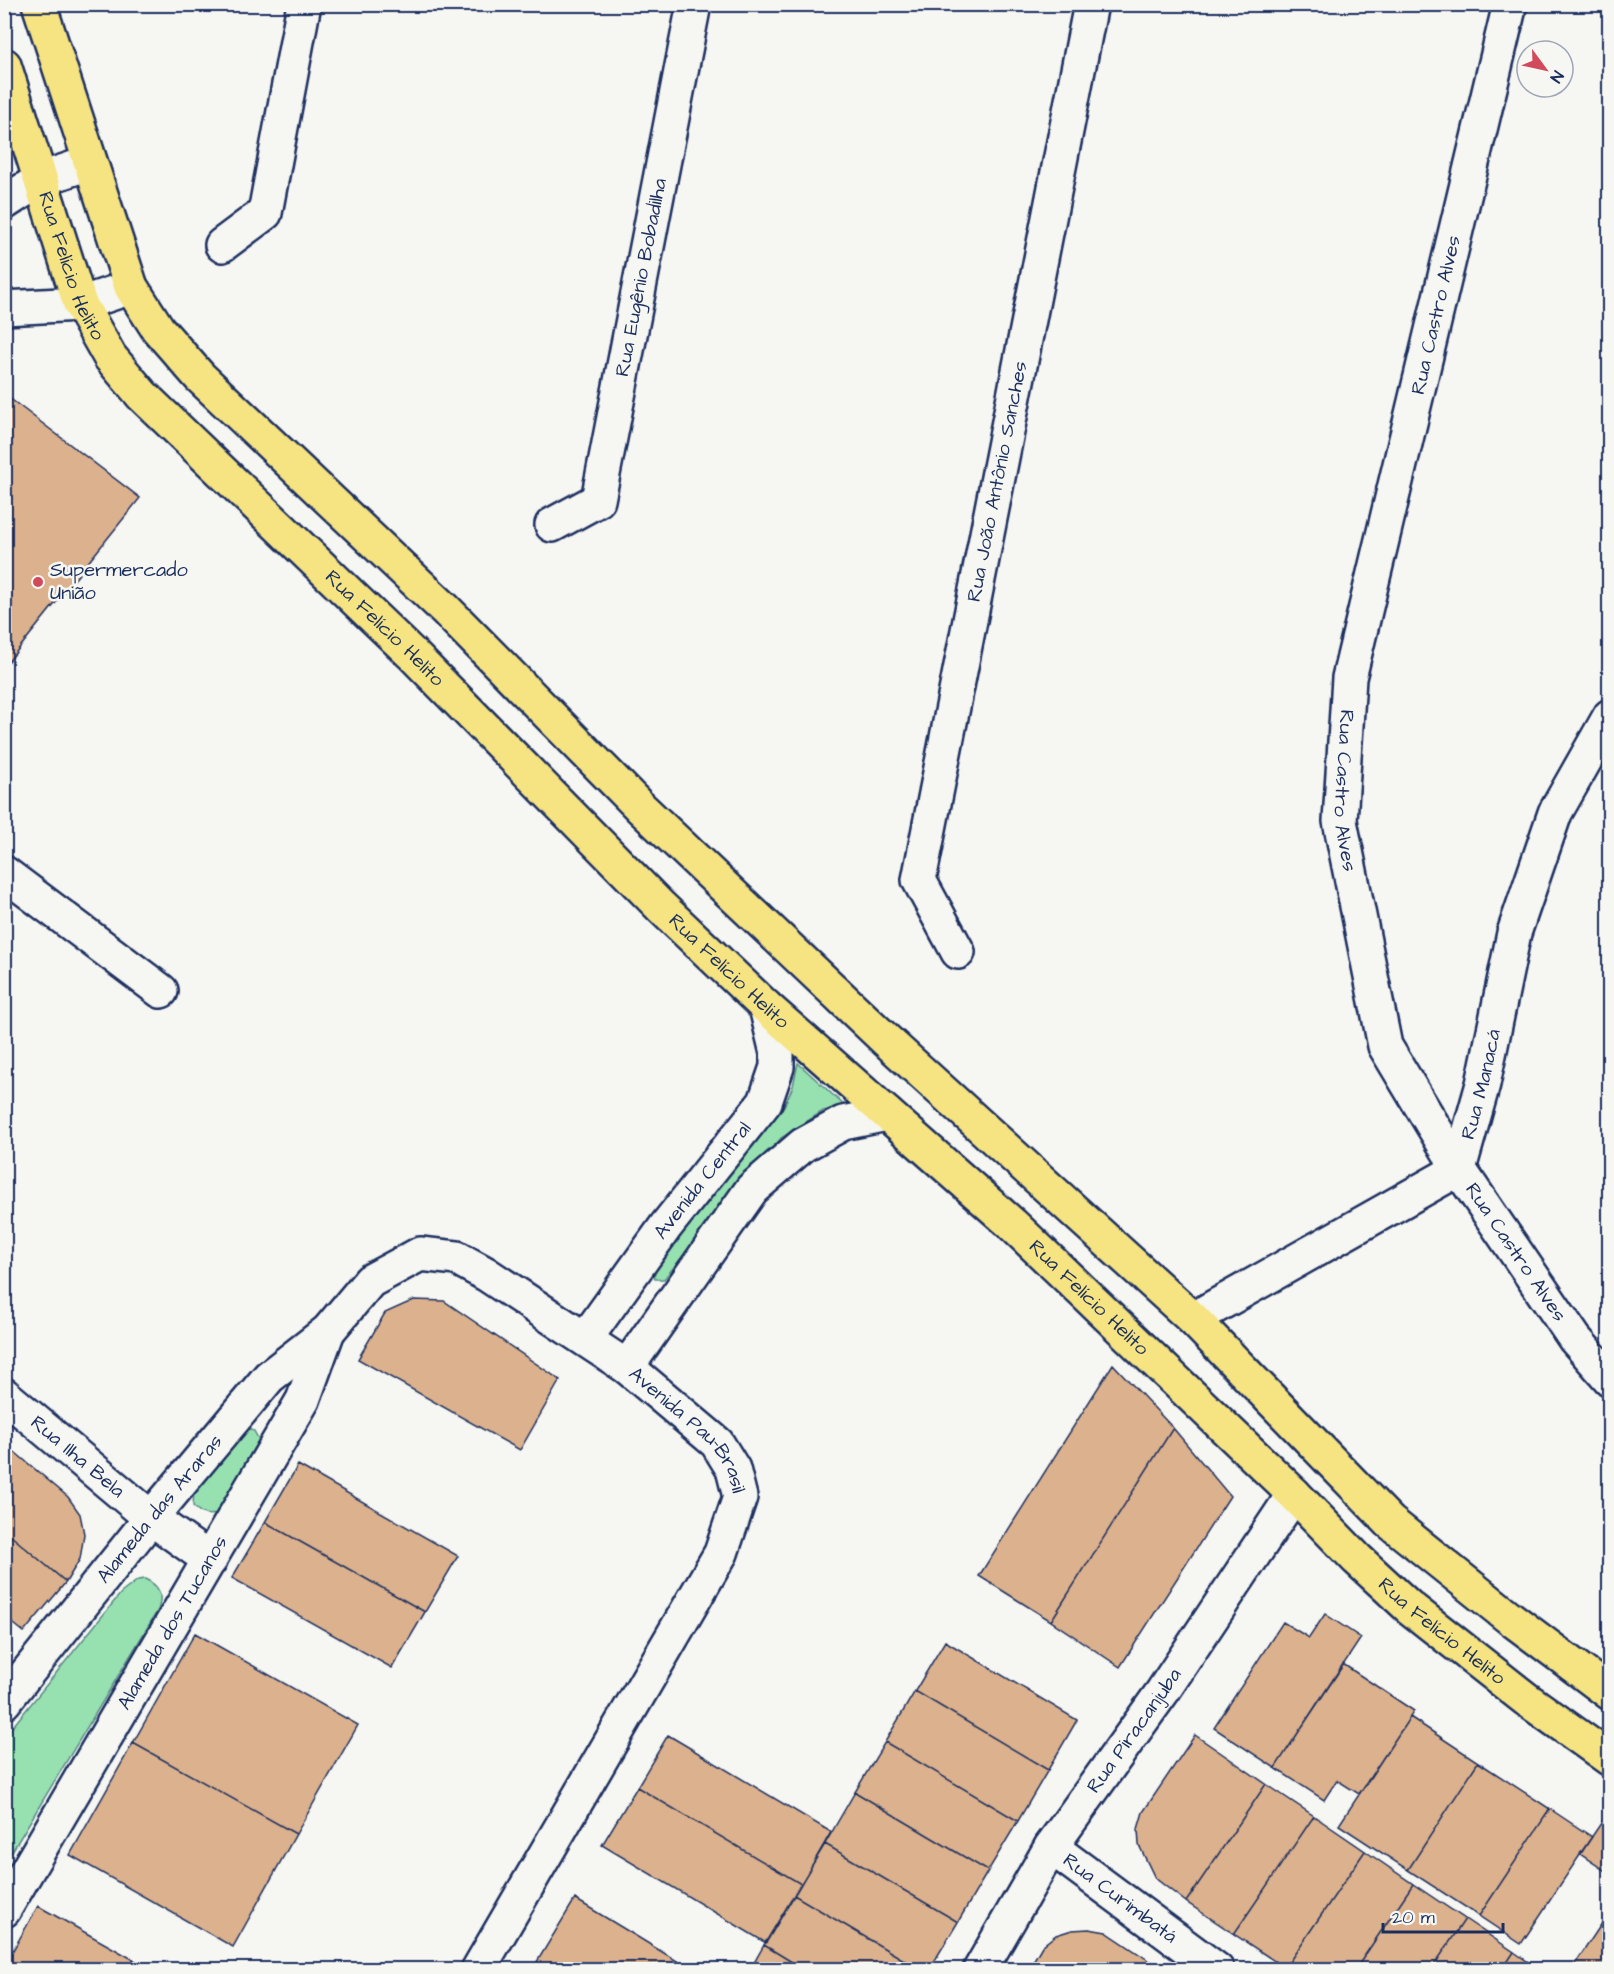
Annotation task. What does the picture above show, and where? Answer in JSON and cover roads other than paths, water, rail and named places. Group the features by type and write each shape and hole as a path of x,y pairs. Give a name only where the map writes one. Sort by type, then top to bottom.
{"main road":[{"path":"39,4 131,287 158,329 200,377 445,609 640,807 887,1041 1193,1319 1390,1522 1510,1618 1610,1692"},
{"name":"Rua Felício Helito","path":"4,65 80,304 110,357 150,404 411,654 661,907 766,1007 1012,1224 1294,1494 1357,1559 1409,1606 1526,1699 1610,1759"}],"street":[{"path":"222,245 264,213 304,4"},
{"name":"Rua Eugênio Bobadilha","path":"552,525 598,500 694,4"},
{"name":"Rua João Antônio Sanches","path":"958,952 919,880 1091,4"},
{"name":"Rua Castro Alves","path":"1510,4 1349,678 1340,821 1385,1046 1459,1169 1575,1339 1610,1378"},
{"path":"4,203 41,179 89,163"},
{"path":"4,309 80,304 131,287"},
{"name":"Rua Manacá","path":"1459,1169 1483,1084 1514,933 1555,813 1610,716"},
{"path":"4,873 160,991"},
{"name":"Avenida Central","path":"586,1338 666,1226 765,1102 777,1066 777,1053 766,1007"},
{"path":"627,1367 752,1189 803,1144 843,1123 887,1114"},
{"path":"1193,1319 1459,1169"},
{"name":"Avenida Pau-Brasil","path":"328,1331 370,1281 420,1254 457,1258 586,1338 627,1367 717,1443 733,1469 740,1497 721,1552 478,1970"},
{"name":"Alameda das Araras","path":"4,1702 151,1518 269,1377 328,1331"},
{"name":"Alameda dos Tucanos","path":"4,1910 303,1400 328,1331"},
{"name":"Rua Ilha Bela","path":"4,1395 151,1518 210,1560"},
{"name":"Rua Piracanjuba","path":"980,1970 1051,1846 1163,1691 1294,1494"},
{"name":"Rua Curimbatá","path":"1051,1846 1217,1970"}],"place":[{"name":"Supermercado União","path":"38,582"}]}
